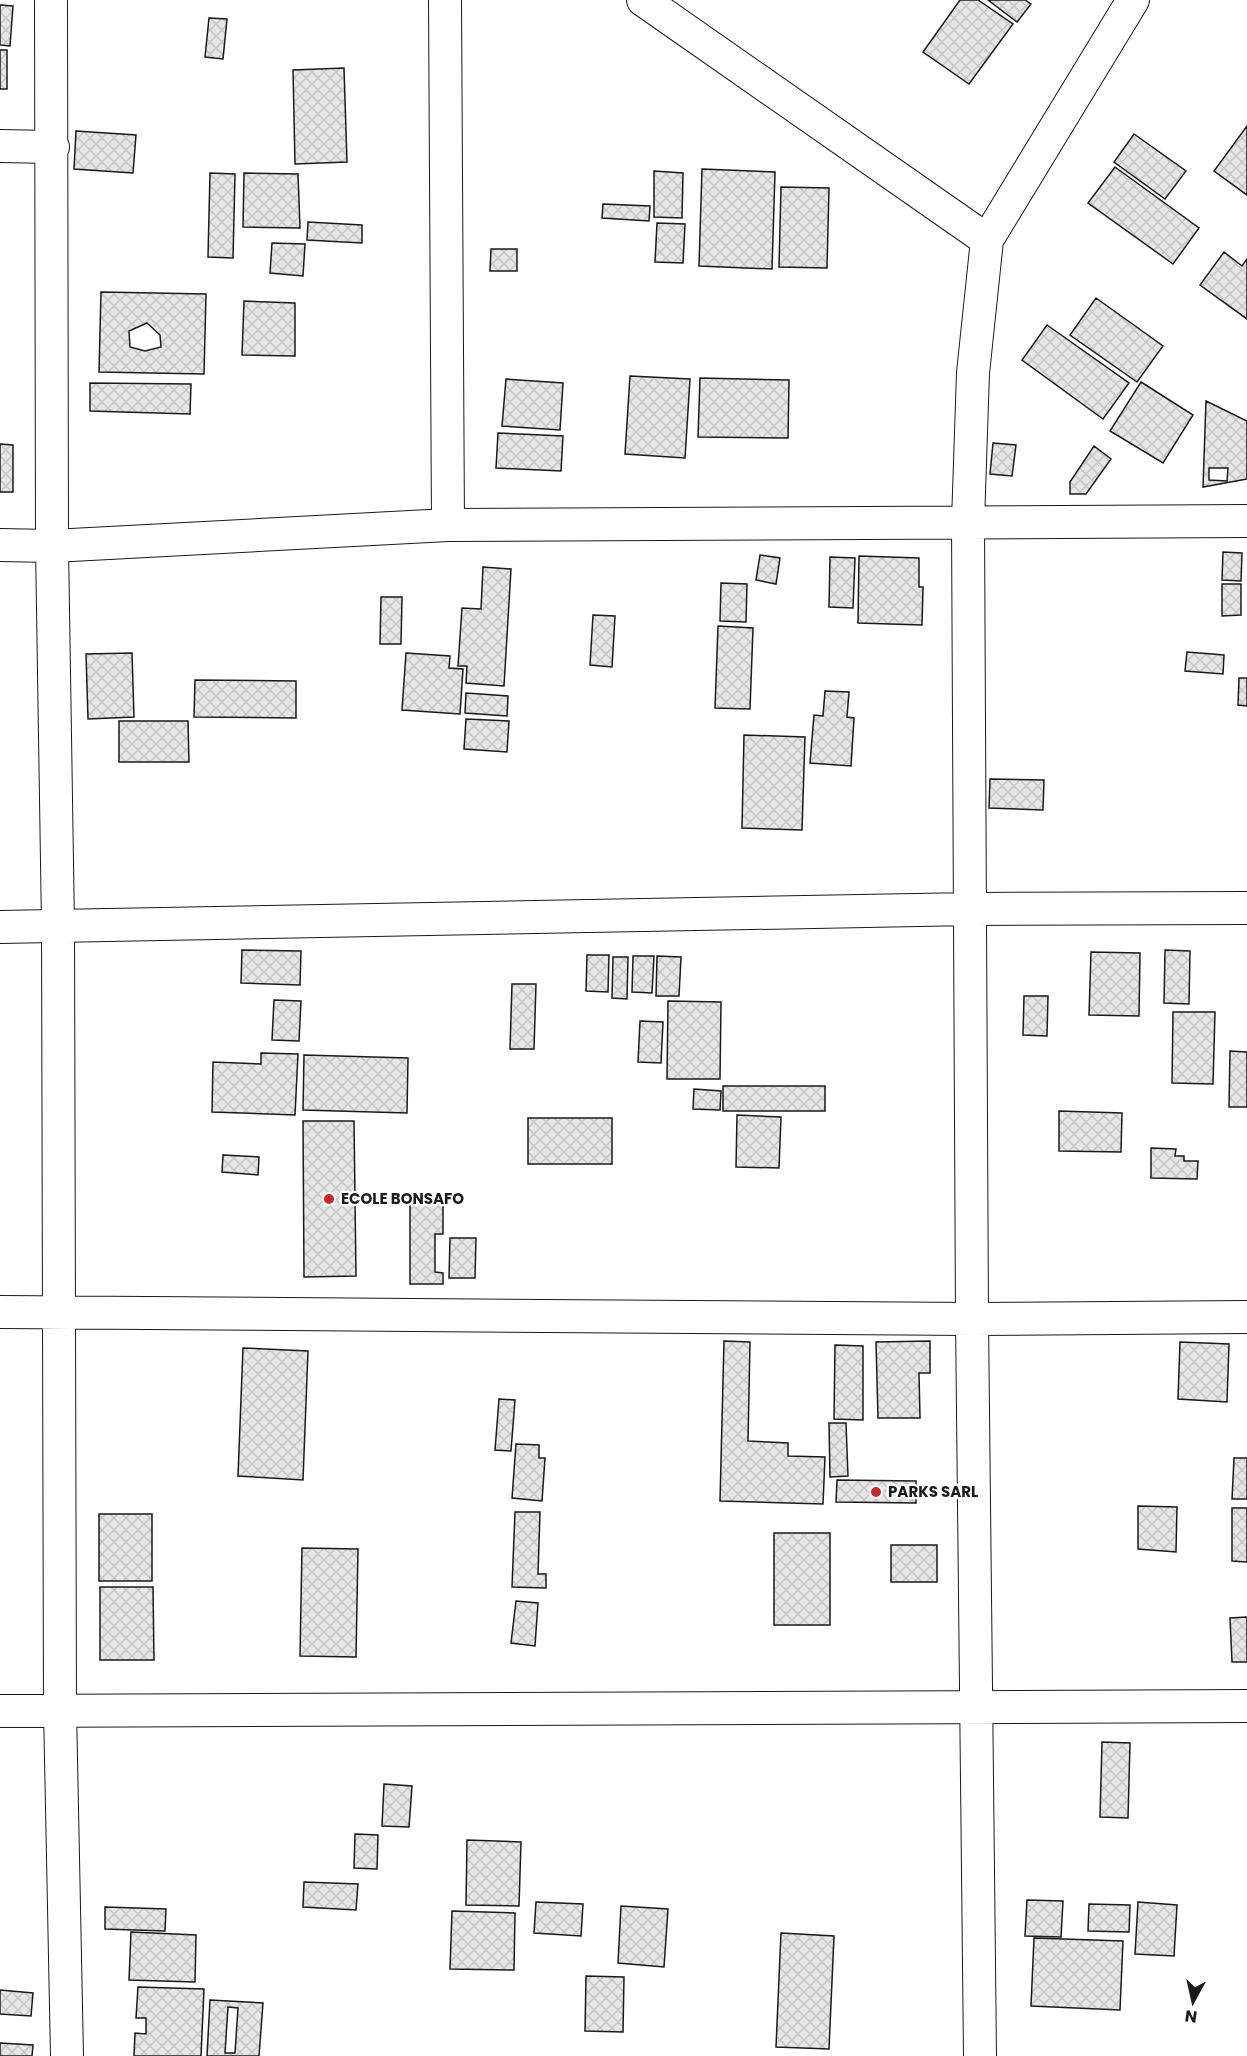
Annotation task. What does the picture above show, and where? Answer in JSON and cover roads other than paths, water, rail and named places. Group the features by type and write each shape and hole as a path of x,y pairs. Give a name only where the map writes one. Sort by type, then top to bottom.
{"street":[{"path":"51,0 53,147 51,546 58,926 60,1709 67,2056"},
{"path":"445,0 448,525"},
{"path":"643,0 987,240"},
{"path":"980,2056 975,1709 968,522 973,373 987,240 1133,0"},
{"path":"0,146 53,147"},
{"path":"0,545 51,546 448,525 1247,522"},
{"path":"0,927 971,909 1247,908"},
{"path":"0,1312 972,1319 1247,1317"},
{"path":"0,1711 60,1709 975,1709 1247,1706"}],"place":[{"name":"ECOLE BONSAFO","path":"329,1199"},
{"name":"PARKS SARL","path":"876,1492"}]}
